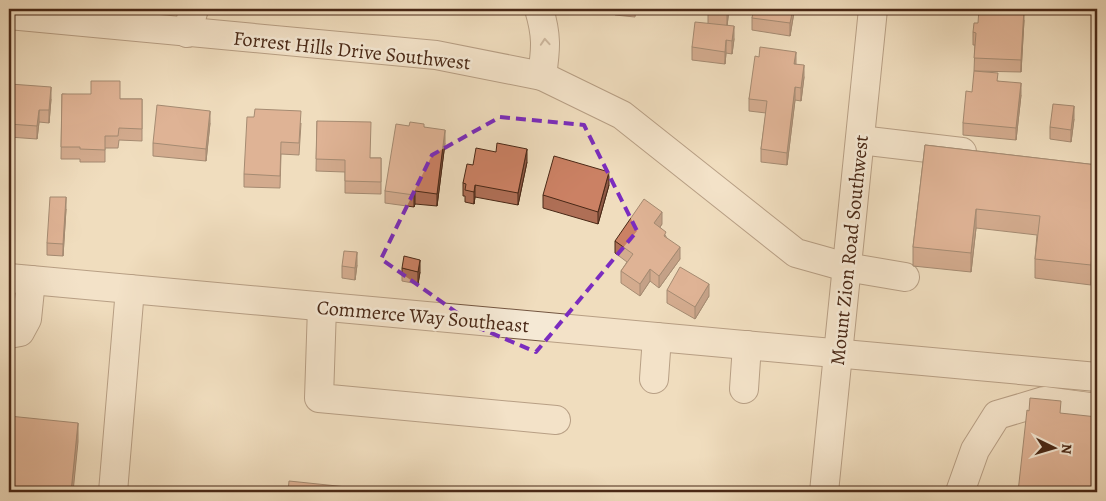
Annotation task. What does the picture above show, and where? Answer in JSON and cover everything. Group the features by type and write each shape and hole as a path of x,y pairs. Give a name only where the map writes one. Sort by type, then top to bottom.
{"street":[{"path":"539,9 546,47 542,76"},
{"name":"Mount Zion Road Southwest","path":"824,492 873,9"},
{"name":"Forrest Hills Drive Southwest","path":"9,15 191,21 436,55 542,76 622,115 796,253 846,267 905,277"},
{"path":"860,140 988,155"},
{"path":"9,334 20,332 27,319 20,279"},
{"name":"Commerce Way Southeast","path":"20,279 838,354"},
{"path":"113,492 130,289"},
{"path":"322,307 319,398 556,420"},
{"path":"654,379 657,337"},
{"path":"744,389 747,345"},
{"path":"838,354 1097,377"},
{"path":"960,492 975,450 997,415 1044,401 1097,408"}],"highlighted area":[{"path":"500,117 584,125 637,231 536,352 477,327 381,259 432,155"}],"building":[{"path":"708,9 727,9 727,14 708,12"},
{"path":"754,9 793,9 790,23 752,18"},
{"path":"979,9 1024,9 1021,60 974,58 976,33 973,32 974,23 978,23"},
{"path":"695,22 734,26 732,41 726,40 725,52 692,47"},
{"path":"760,47 796,52 794,64 804,65 801,88 795,87 787,153 761,149 767,101 749,99 755,56 759,57"},
{"path":"974,71 998,73 997,81 1021,83 1016,128 963,123 966,91 972,92"},
{"path":"9,75 11,76 10,84 51,87 49,110 39,110 37,126 9,124"},
{"path":"91,81 120,81 120,99 142,99 142,129 119,128 118,136 105,136 105,150 61,147 62,94 91,94"},
{"path":"1053,104 1074,106 1071,130 1050,127"},
{"path":"157,105 210,111 206,149 153,143"},
{"path":"255,109 301,111 299,143 281,142 280,176 244,174 247,117 254,117"},
{"path":"317,121 371,122 370,158 381,158 381,182 345,181 345,160 316,159"},
{"path":"410,122 424,124 424,127 445,130 437,194 415,191 414,195 385,191 396,124 409,126"},
{"path":"497,143 527,149 518,193 475,185 474,192 465,190 466,184 463,183 467,164 473,165 476,148 496,152"},
{"path":"925,145 1097,165 1097,212 1091,265 1035,259 1040,216 976,209 971,253 913,247"},
{"path":"554,156 609,172 598,212 543,195"},
{"path":"50,197 66,197 63,244 47,243"},
{"path":"644,199 662,212 654,223 666,232 664,236 680,247 659,276 650,269 640,284 621,271 633,254 615,241"},
{"path":"344,251 357,252 355,268 342,266"},
{"path":"404,256 420,260 418,272 402,268"},
{"path":"680,267 709,284 695,307 667,290"},
{"path":"1030,398 1061,401 1060,413 1097,417 1096,492 1018,492"},
{"path":"9,416 78,423 71,492 9,492"},
{"path":"289,481 395,492 288,492"}]}
